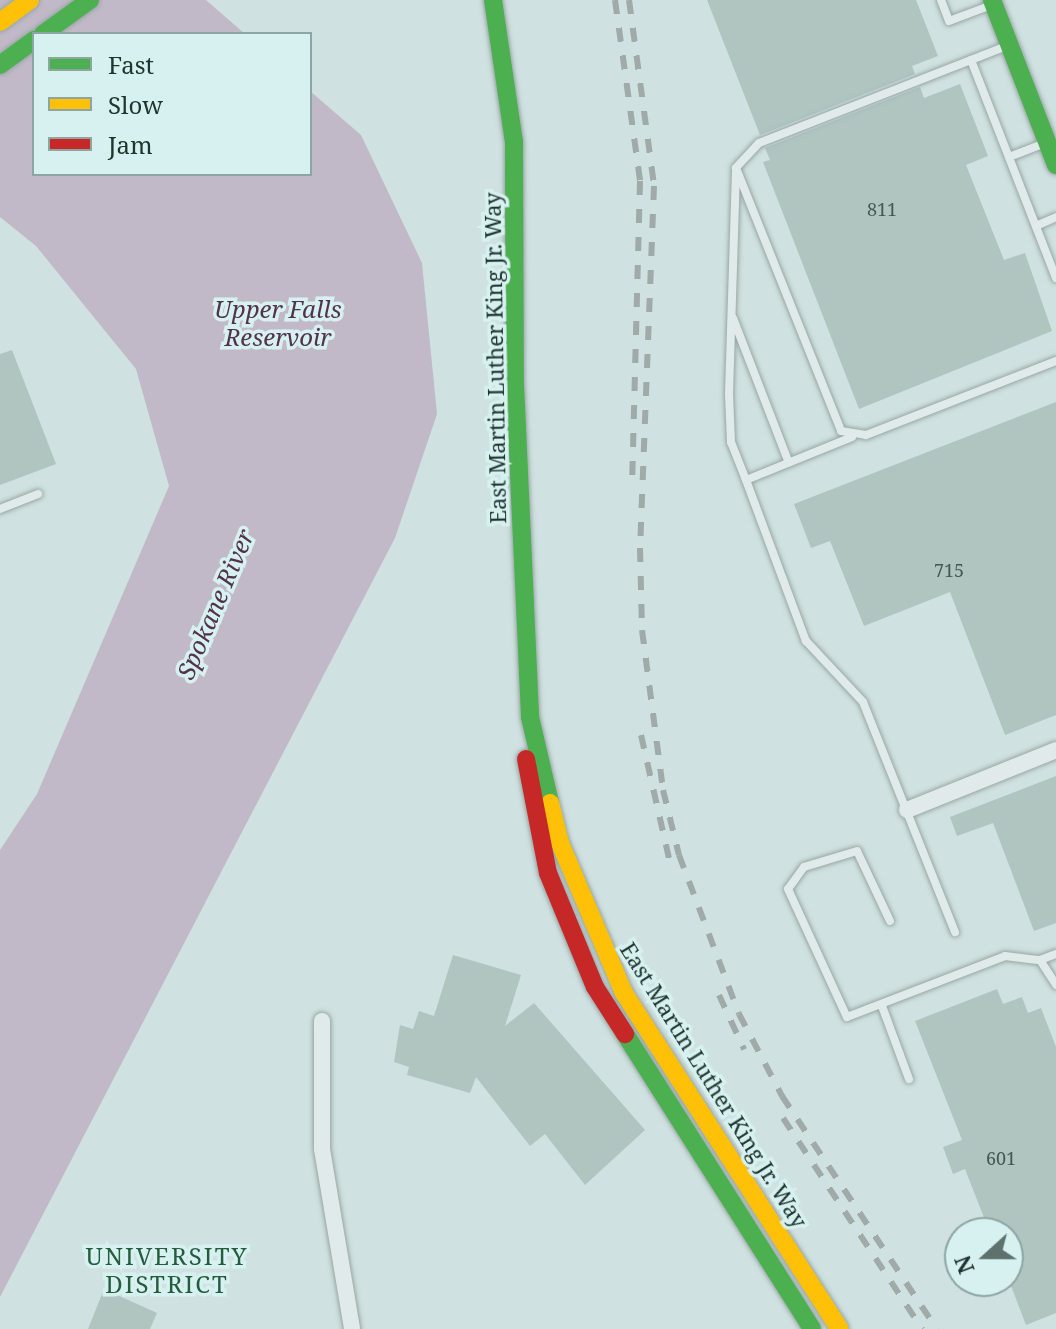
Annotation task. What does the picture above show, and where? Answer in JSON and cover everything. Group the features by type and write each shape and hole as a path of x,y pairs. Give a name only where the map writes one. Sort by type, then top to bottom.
{"main road":[{"path":"0,22 30,0"},
{"path":"46,32 90,0"},
{"name":"East Martin Luther King Jr. Way","path":"493,0 514,142 515,385 532,813 575,945 624,1036 812,1329"},
{"path":"992,2 1056,165"},
{"path":"0,65 32,41"},
{"name":"East Martin Luther King Jr. Way","path":"530,717 560,843 613,972 840,1329"}],"street":[{"path":"907,810 1056,750"},
{"path":"322,1021 322,1149 352,1329"}],"lane":[{"path":"941,0 949,21 992,2"},
{"path":"955,932 863,702 806,641 731,442 730,311 736,168 759,143 1009,45"},
{"path":"971,60 1056,278"},
{"path":"1009,157 1047,143"},
{"path":"736,168 834,422 852,437"},
{"path":"1036,226 1056,217"},
{"path":"730,311 789,463"},
{"path":"746,480 1056,361"},
{"path":"0,509 38,494"},
{"path":"890,921 857,851 804,867 788,889 847,1017 1005,956 1040,960 1056,954"},
{"path":"1040,960 1056,985"},
{"path":"882,1006 909,1079"}],"water":[{"name":"Upper Falls Reservoir","path":"0,0 206,0 243,32 32,32 32,176 312,176 312,93 361,135 422,263 437,414 395,538 0,1297 0,850 37,794 169,486 136,369 36,246 0,217"}],"building":[{"path":"707,0 916,0 938,56 912,66 915,74 760,135"},
{"path":"960,84 988,156 966,165 1004,260 1025,253 1052,331 859,409 763,162 770,160 765,148 920,87 924,98"},
{"path":"12,350 56,464 0,485 0,354"},
{"path":"1056,402 1056,715 1005,735 950,592 864,626 830,541 811,548 794,504"},
{"path":"1056,776 1056,923 1034,931 993,823 957,836 950,817"},
{"path":"453,955 521,975 505,1026 534,1003 645,1130 585,1185 545,1134 530,1146 476,1077 470,1093 407,1075 409,1067 394,1062 400,1025 413,1029 419,1011 434,1016"},
{"path":"997,989 1003,1004 1022,997 1028,1013 1041,1008 1056,1047 1056,1313 1026,1325 1015,1297 1024,1297 1024,1217 984,1217 965,1169 953,1174 943,1147 962,1140 915,1021"},
{"path":"104,1289 157,1313 150,1329 88,1329"}],"railway":[{"path":"615,0 640,181 632,483"},
{"path":"629,0 654,186 640,548 642,630 663,790 679,855 739,1014 782,1096 937,1329"},
{"path":"641,735 670,863"},
{"path":"719,995 744,1049"},
{"path":"783,1118 922,1329"}],"traffic: fast":[{"path":"46,32 90,0"},
{"path":"493,0 514,142 515,385 530,717 550,803"},
{"path":"992,0 1056,165"},
{"path":"0,65 32,41"},
{"path":"625,1034 812,1329"}],"traffic: slow":[{"path":"0,22 30,0"},
{"path":"550,803 560,843 624,993 840,1329"}],"traffic: jam":[{"path":"526,759 548,873 595,987 625,1034"}],"district":[{"name":"UNIVERSITY DISTRICT","path":"167,1270"}],"water label":[{"name":"Spokane River","path":"215,604"}]}
